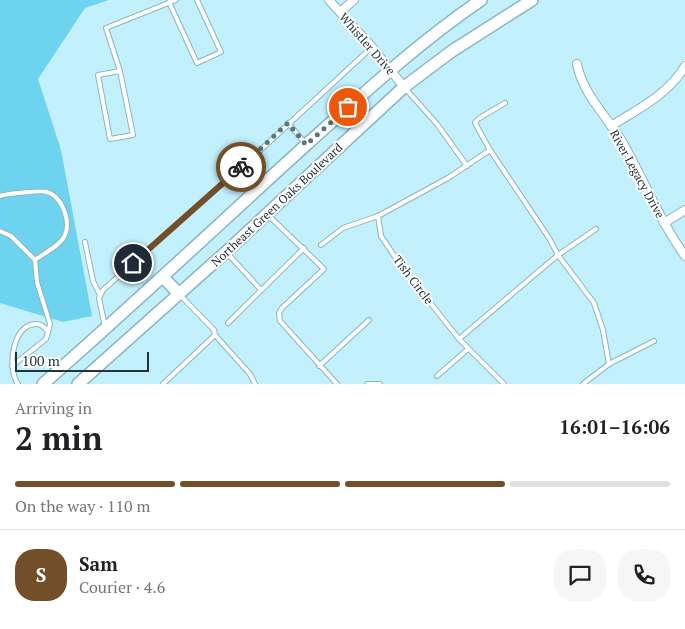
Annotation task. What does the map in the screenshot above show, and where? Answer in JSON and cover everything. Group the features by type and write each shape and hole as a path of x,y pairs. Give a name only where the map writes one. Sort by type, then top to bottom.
{"main road":[{"name":"Northeast Green Oaks Boulevard","path":"43,384 106,329 389,70 453,19 481,0"},
{"name":"Northeast Green Oaks Boulevard","path":"78,384 226,252 404,87 452,51 532,0"},
{"path":"163,277 179,294"}],"street":[{"name":"Whistler Drive","path":"329,0 372,47 404,87"},
{"path":"340,12 354,0"},
{"name":"River Legacy Drive","path":"577,64 580,77 588,94 622,141 664,223 685,256"},
{"path":"611,126 656,97 679,76 685,66"},
{"path":"664,223 685,210"}],"lane":[{"path":"120,71 98,76 110,139 133,135 120,71 106,28 176,0"},
{"path":"170,2 197,63 221,52 197,0"},
{"path":"106,329 99,298 103,290 372,47"},
{"path":"404,87 437,124 467,166"},
{"path":"505,103 478,119 475,123 490,150 549,238 558,255 594,303 603,330 609,364"},
{"path":"288,123 306,145"},
{"path":"320,245 342,228 378,216 448,178 490,150"},
{"path":"0,196 40,191 48,192 56,198 64,211 65,234 58,244 35,260"},
{"path":"267,214 324,269 279,313 280,321 336,384"},
{"name":"Tish Circle","path":"378,216 381,236 400,266 459,339 504,384"},
{"path":"459,339 558,255 596,229"},
{"path":"0,231 10,236 35,260 38,282 50,324 46,339 12,366"},
{"path":"85,242 93,281 100,295"},
{"path":"228,323 304,248"},
{"path":"226,252 261,290"},
{"path":"179,294 214,330 214,335 250,374 256,384"},
{"path":"319,366 369,320"},
{"path":"18,384 13,376 12,366 16,338 22,330 31,324 39,324 45,327 48,332"},
{"path":"163,384 214,335"},
{"path":"583,384 609,364 654,341"},
{"path":"437,376 468,348"},
{"path":"367,384 380,384"}],"shaded area":[{"path":"0,0 109,0 85,8 38,79 61,150 92,316 63,322 0,303"}],"way so far":[{"path":"241,167 288,123 306,145 348,107"}],"route":[{"path":"133,263 241,167"}]}
